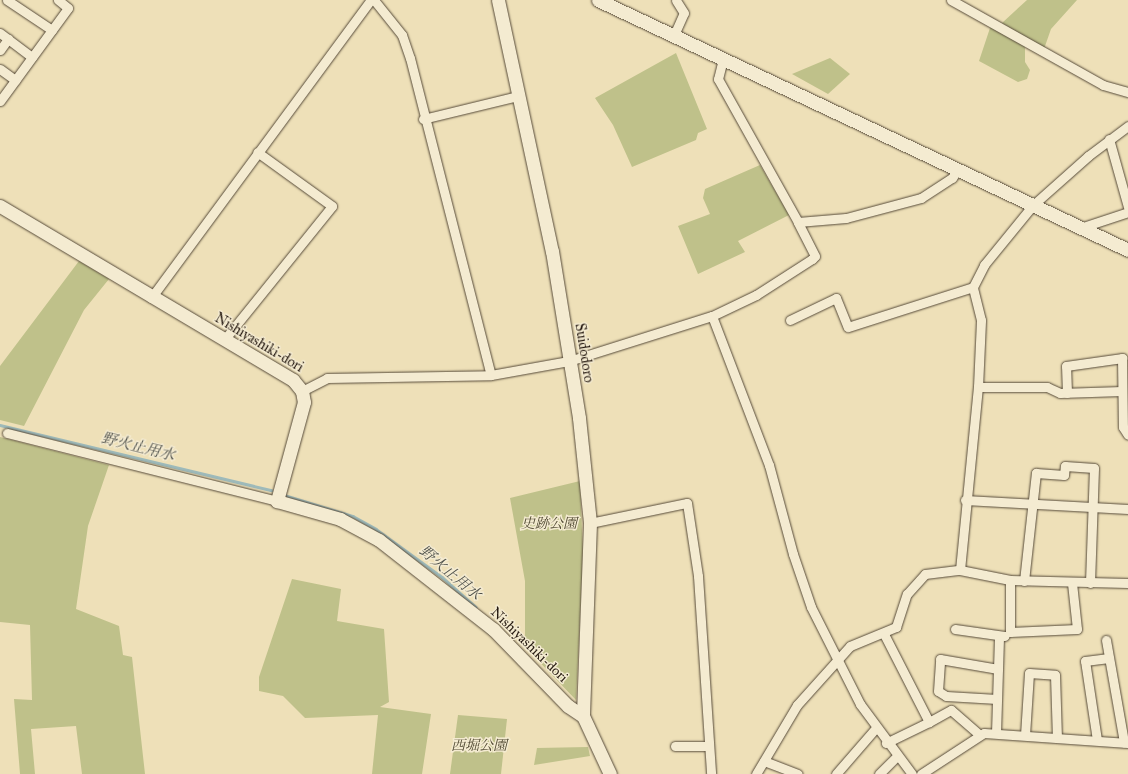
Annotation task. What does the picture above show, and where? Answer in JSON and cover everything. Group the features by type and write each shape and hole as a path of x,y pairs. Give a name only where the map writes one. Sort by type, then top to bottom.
{"street":[{"path":"7,0 52,30"},
{"path":"0,101 68,8 58,0"},
{"path":"151,298 257,152 371,0"},
{"path":"374,0 402,35 491,376"},
{"name":"Suidodoro","path":"498,0 517,96 552,251 589,488 590,523 584,613 583,716 587,731 610,774"},
{"path":"598,0 1033,205 1083,227 1128,250"},
{"path":"674,35 684,13 676,0"},
{"path":"951,0 1103,85 1128,92"},
{"path":"0,33 32,57"},
{"path":"0,50 8,39"},
{"path":"302,391 328,378 491,376 569,360 712,316 756,295 812,259 815,256 798,222 718,79 723,59"},
{"path":"0,69 15,80"},
{"path":"423,119 517,96"},
{"path":"960,570 965,500 978,387 980,320 973,287 984,265 1033,205 1109,139 1128,126"},
{"path":"1109,139 1128,208"},
{"path":"224,340 332,206 257,152"},
{"path":"798,222 846,218 921,198 952,178 958,169"},
{"name":"Nishiyashiki-dori","path":"0,206 151,298 293,380 302,391 303,407 278,501 340,519 380,540 493,630 568,706 583,716"},
{"path":"1083,227 1128,212"},
{"path":"790,320 836,298 848,327 973,287"},
{"path":"712,316 769,465 793,554 812,607 876,729 896,756 912,774"},
{"path":"1067,393 1066,366 1122,358 1123,427 1128,434"},
{"path":"978,387 1047,387 1067,393 1122,391"},
{"path":"7,433 278,501"},
{"path":"1024,581 1034,504 1036,473 1064,475 1065,466 1094,468 1090,583"},
{"path":"965,500 1128,509"},
{"path":"590,523 687,504 698,576 711,774"},
{"path":"756,774 797,705 850,646 884,634 896,626 916,580 929,573 960,570 1010,580 1024,581 1072,583 1128,582"},
{"path":"1010,580 1010,632"},
{"path":"955,629 999,636 1010,632 1077,629 1072,583"},
{"path":"884,634 929,722"},
{"path":"996,733 999,636"},
{"path":"921,774 980,735 996,733 1126,743 1106,640"},
{"path":"1097,740 1085,661 1109,658"},
{"path":"997,699 946,696 938,691 940,659 973,668 998,669"},
{"path":"1025,735 1029,673 1056,676 1057,738"},
{"path":"886,743 951,710 980,735"},
{"path":"836,774 876,729"},
{"path":"675,746 709,746"},
{"path":"879,774 896,756"},
{"path":"764,761 798,774"}],"green space":[{"path":"1027,0 1077,0 1051,29 1044,49 1002,23"},
{"path":"991,25 1025,44 1025,62 1030,70 1027,79 1018,82 979,61"},
{"path":"676,53 707,129 698,133 696,140 632,167 613,125 595,98"},
{"path":"830,58 850,74 828,94 792,74"},
{"path":"760,165 789,215 738,241 745,252 698,274 678,226 710,214 703,198 705,189"},
{"path":"79,261 109,279 84,310 24,426 0,420 0,366"},
{"path":"0,437 109,465 88,526 76,609 119,626 123,655 132,657 145,774 82,774 76,726 31,729 35,774 20,774 14,699 32,700 30,625 0,622"},
{"name":"史跡公園","path":"580,481 583,556 576,700 525,647 525,581 510,498"},
{"path":"292,579 341,589 337,621 384,629 389,702 380,707 431,714 422,774 372,774 378,715 305,718 283,696 259,691 259,677"},
{"name":"西堀公園","path":"458,715 507,719 501,774 450,774"},
{"path":"588,747 590,756 534,765 537,748"}],"waterway":[{"name":"野火止用水","path":"0,425 271,490"},
{"name":"野火止用水","path":"284,495 353,516 376,529 442,577 476,607"}]}
